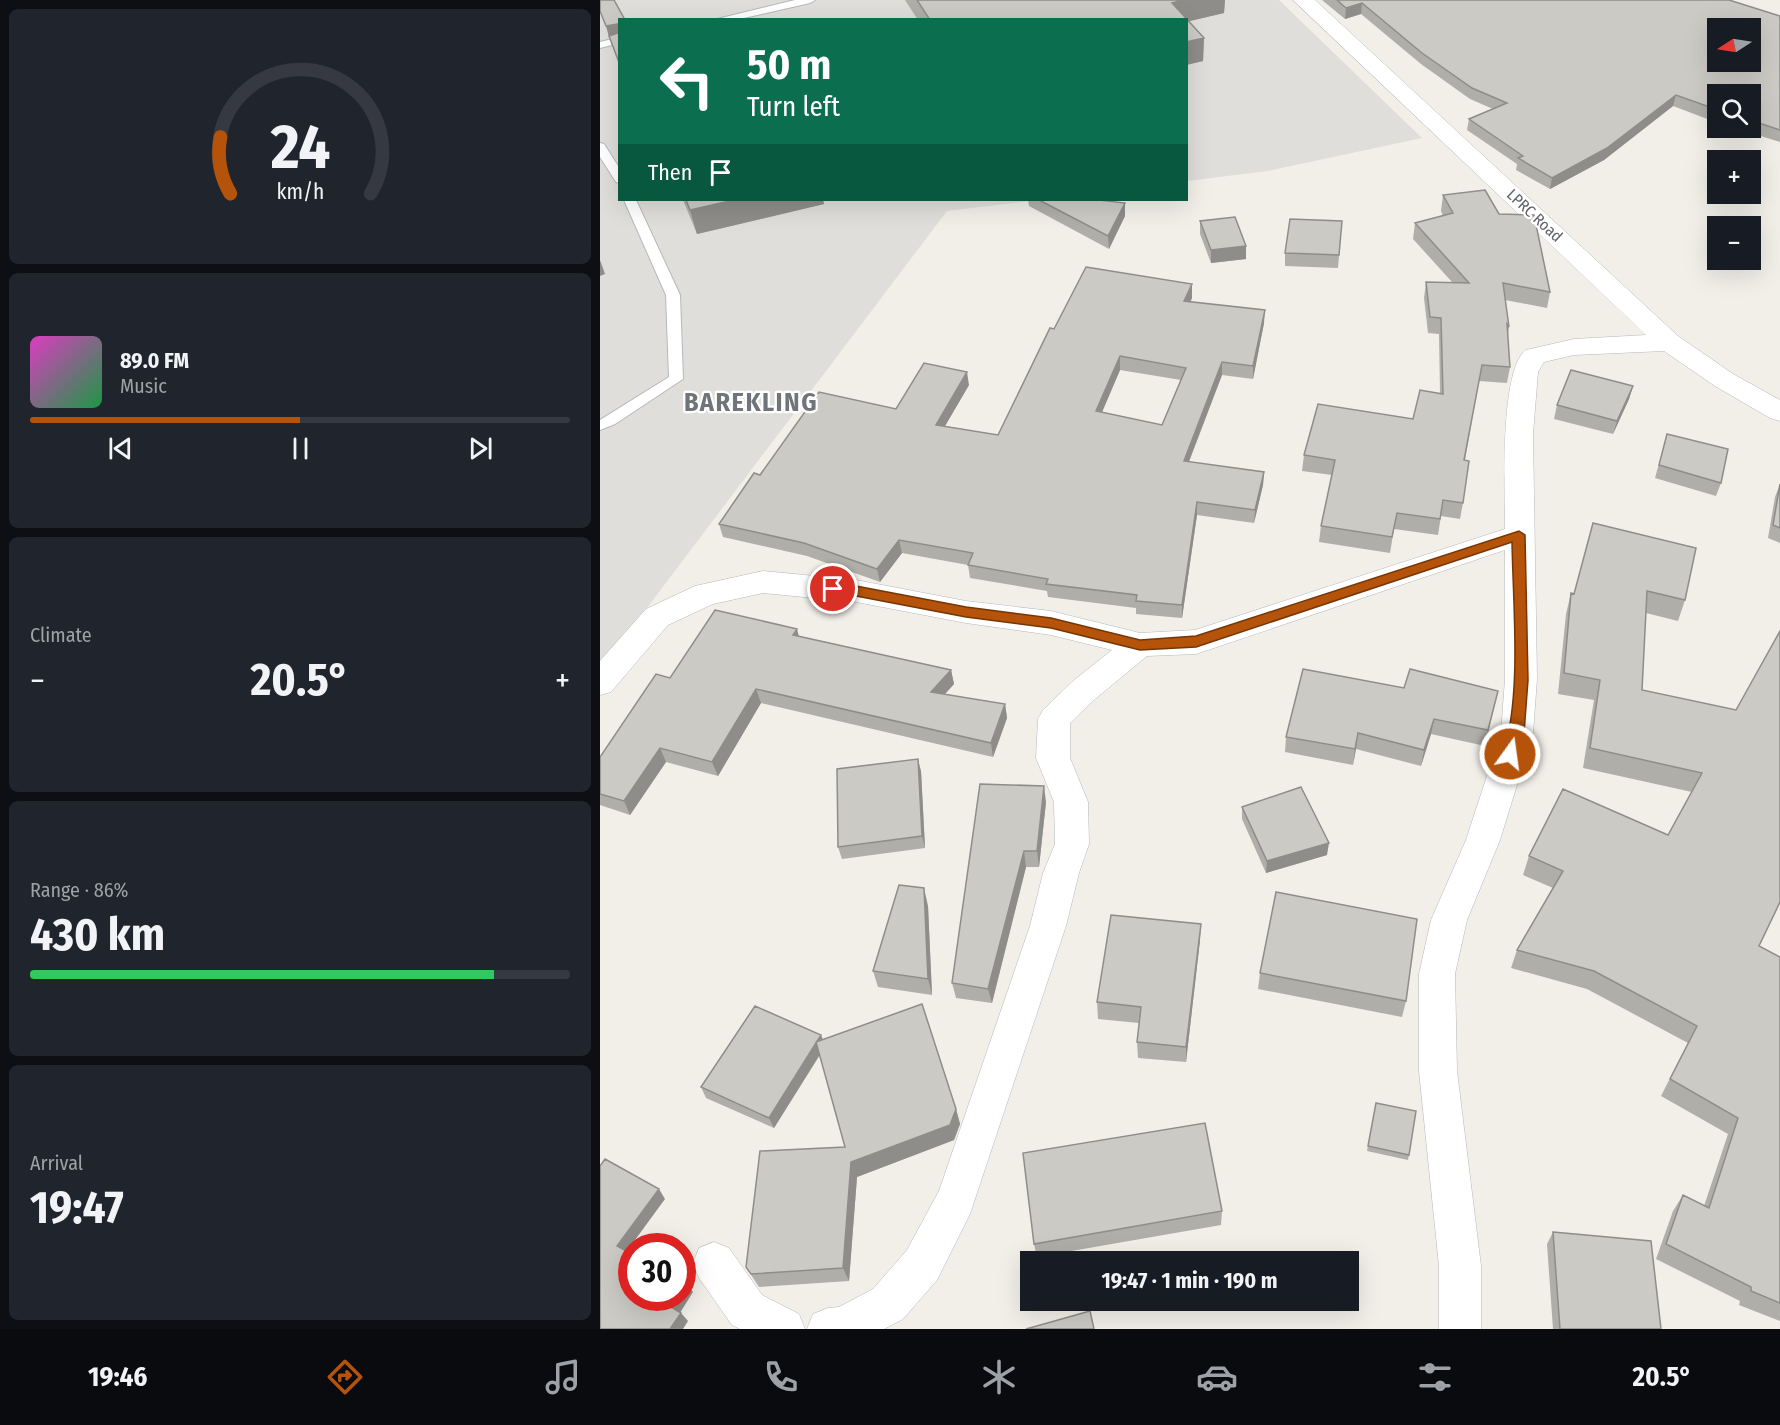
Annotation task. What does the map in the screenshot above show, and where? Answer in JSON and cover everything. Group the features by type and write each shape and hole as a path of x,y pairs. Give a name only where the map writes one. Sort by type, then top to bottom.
{"street":[{"name":"LPRC Road","path":"1304,0 1669,342 1724,381 1780,412"},
{"path":"1460,1329 1460,1266 1438,1071 1437,974 1449,920 1483,840 1517,733 1521,680 1519,535 1521,394 1526,368 1535,356 1574,347 1669,342"},
{"path":"600,683 657,617 706,594 763,582 856,591 966,612 1051,623 1140,645 1196,642 1519,535"},
{"path":"828,1329 842,1328 888,1304 922,1265 956,1200 1048,926 1061,873 1072,844 1071,802 1053,758 1054,720 1084,690 1140,645"},
{"path":"714,1263 747,1310 784,1329"}],"lane":[{"path":"727,18 810,0"},
{"path":"600,45 618,40"},
{"path":"600,147 618,176"},
{"path":"600,425 675,380 673,295 630,201"}],"shaded area":[{"path":"600,0 1279,0 1422,138 1268,171 1188,181 1188,18 618,18 618,201 1032,201 947,211 600,670"}],"building":[{"path":"600,0 614,0 624,18 618,18 618,24 606,26 600,11"},
{"path":"917,0 1183,0 1172,3 1186,18 929,18"},
{"path":"1337,0 1729,0 1780,16 1780,130 1761,124 1761,84 1707,84 1707,106 1676,95 1607,148 1552,178 1518,158 1523,156 1469,119 1507,103 1472,88 1422,53 1362,3 1346,8"},
{"path":"1188,20 1204,38 1188,42"},
{"path":"618,33 618,60 609,36"},
{"path":"1485,190 1499,214 1534,215 1550,292 1503,283 1509,327 1507,324 1510,367 1482,365 1464,460 1469,461 1463,503 1443,500 1440,519 1397,513 1392,537 1321,526 1335,460 1304,455 1318,404 1413,419 1420,390 1443,394 1441,318 1430,317 1426,282 1469,283 1415,223 1453,213 1443,195"},
{"path":"686,201 730,201 690,210"},
{"path":"1041,201 1125,203 1108,236"},
{"path":"1235,217 1246,246 1211,250 1200,221"},
{"path":"1290,219 1342,221 1339,255 1285,253"},
{"path":"1086,267 1192,284 1184,301 1265,310 1253,366 1222,362 1184,461 1264,472 1255,510 1197,502 1182,605 1136,601 1137,595 1046,584 1048,579 968,565 973,553 899,540 877,569 804,543 719,524 754,473 760,475 819,392 896,409 924,363 967,372 936,425 998,435 1050,328 1054,329","holes":["1120,356 1186,368 1162,425 1096,411"]},
{"path":"1571,370 1633,386 1617,421 1557,405"},
{"path":"1667,434 1728,449 1721,483 1659,465"},
{"path":"1780,484 1780,528 1773,525"},
{"path":"1593,523 1696,548 1685,600 1647,591 1642,690 1736,710 1780,631 1780,902 1759,946 1780,957 1780,1303 1751,1291 1751,1287 1666,1244 1683,1195 1709,1208 1738,1118 1670,1079 1697,1026 1594,971 1517,950 1563,871 1529,856 1563,789 1668,835 1702,773 1590,748 1600,680 1564,673 1571,593 1574,594"},
{"path":"715,610 797,629 793,635 951,670 931,692 1005,704 991,743 756,689 712,762 660,748 624,801 600,794 600,757 656,674 670,678"},
{"path":"1303,669 1404,688 1410,669 1498,691 1488,730 1434,719 1424,750 1358,733 1355,749 1286,737"},
{"path":"918,759 922,836 838,847 837,769"},
{"path":"980,784 1044,786 1037,851 1024,851 988,989 952,983"},
{"path":"1301,787 1329,843 1267,861 1242,807"},
{"path":"899,885 924,888 928,979 873,971"},
{"path":"1276,892 1417,919 1406,1001 1260,973"},
{"path":"1111,915 1201,924 1186,1047 1137,1042 1141,1007 1097,1002"},
{"path":"922,1004 956,1109 950,1125 851,1162 843,1268 751,1274 746,1267 760,1151 845,1147 816,1042"},
{"path":"755,1006 821,1035 769,1118 701,1087"},
{"path":"1376,1103 1416,1111 1409,1155 1368,1146"},
{"path":"1205,1123 1222,1211 1034,1244 1023,1153"},
{"path":"605,1159 659,1189 627,1233 618,1233 618,1311 678,1311 681,1313 670,1329 600,1329 600,1166"},
{"path":"1553,1232 1651,1241 1661,1329 1560,1329"},
{"path":"1090,1311 1094,1329 1026,1329"}],"district":[{"name":"BAREKLING","path":"751,402"}],"route":[{"path":"833,589 856,591 966,612 1051,623 1140,645 1196,642 1519,535 1521,680 1517,733 1510,754"}]}
